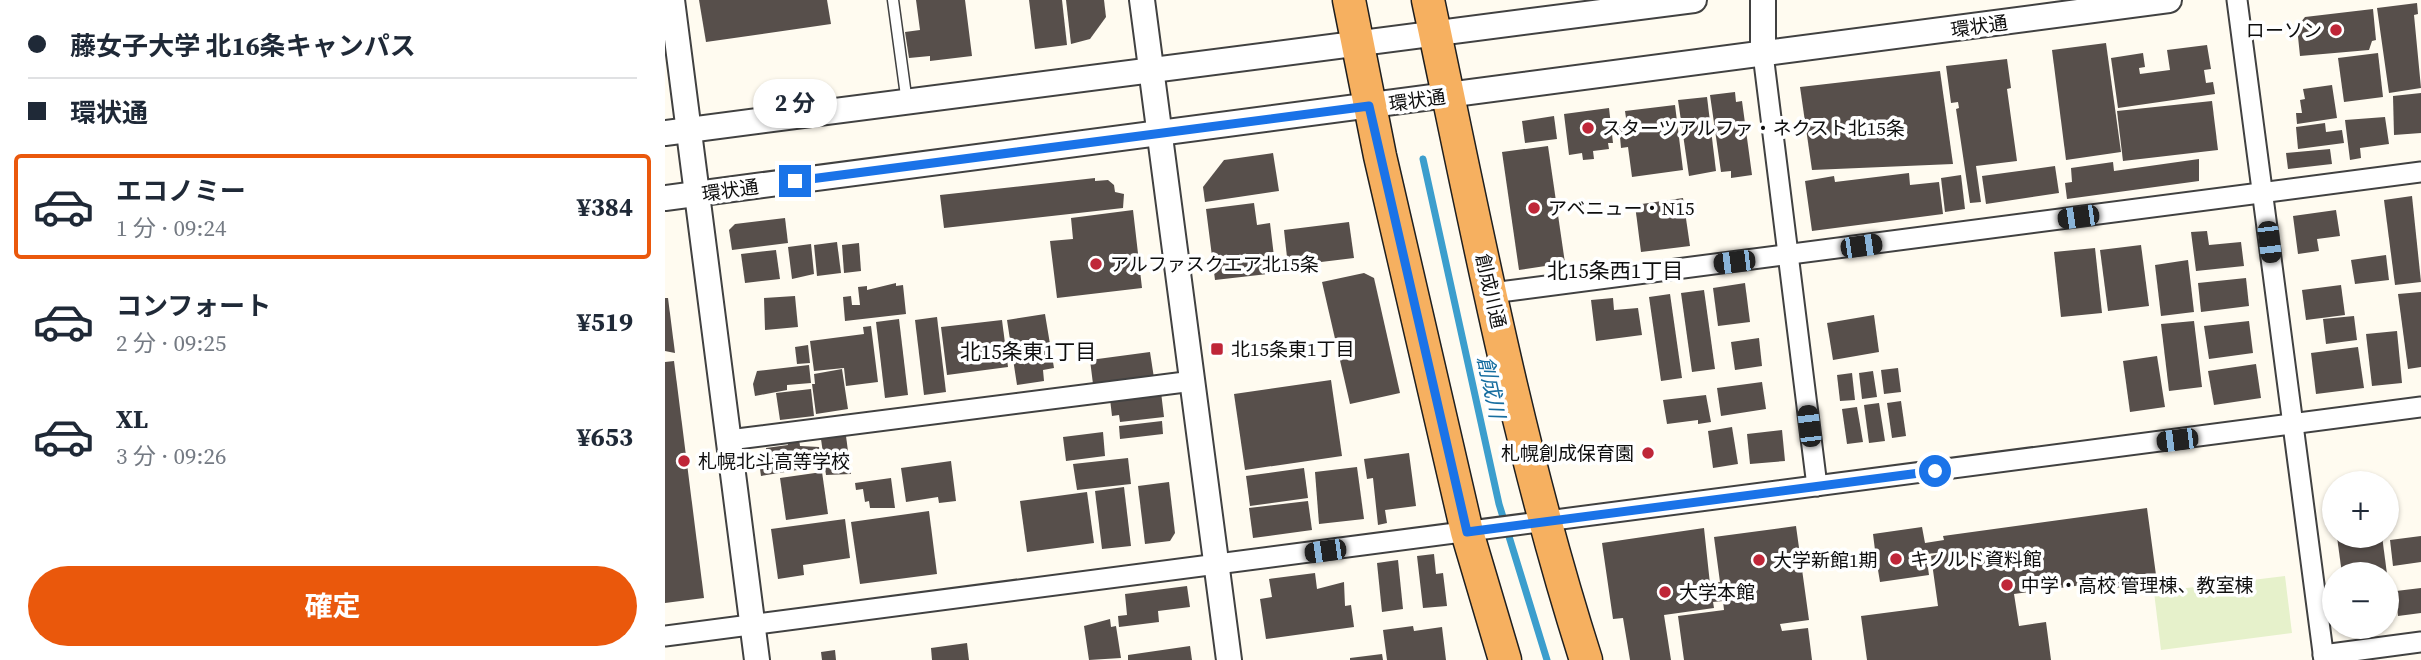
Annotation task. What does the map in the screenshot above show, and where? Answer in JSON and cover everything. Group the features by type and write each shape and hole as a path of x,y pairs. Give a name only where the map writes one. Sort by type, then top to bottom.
{"highway":[{"path":"1349,0 1369,106 1506,660"},
{"name":"創成川通","path":"1428,0 1492,293 1533,523 1586,660"}],"street":[{"path":"672,0 676,132 697,195 757,660"},
{"path":"1142,0 1229,660"},
{"path":"676,132 1356,46 1694,0"},
{"path":"1763,0 1763,54 1817,486"},
{"name":"環状通","path":"665,198 2169,0"},
{"path":"2237,0 2323,657 2421,642"},
{"path":"1492,293 2421,172"},
{"path":"729,440 1193,381"},
{"path":"665,636 2421,407"}],"lane":[{"path":"893,0 907,103"}],"green space":[{"path":"2285,576 2292,633 2161,650 2154,592"}],"building":[{"path":"699,0 827,0 831,24 706,42"},
{"path":"916,0 965,0 972,56 930,61 930,56 909,58 905,32 920,30"},
{"path":"1029,0 1062,0 1067,45 1035,49"},
{"path":"1066,0 1104,0 1106,17 1090,39 1071,44"},
{"path":"2417,3 2418,14 2414,15 2421,88 2389,93 2377,8"},
{"path":"2373,9 2376,40 2372,41 2369,50 2300,56 2297,27 2305,17"},
{"path":"2106,43 2121,152 2066,160 2052,50"},
{"path":"2207,45 2211,69 2204,70 2206,83 2213,82 2215,94 2118,108 2111,58 2143,53 2145,67 2139,68 2140,74 2170,70 2167,50"},
{"path":"2378,53 2383,97 2344,102 2338,58"},
{"path":"2007,59 2011,88 2007,89 2017,161 1976,166 1981,202 1970,203 1956,109 1959,108 1958,102 1951,103 1946,66"},
{"path":"1940,71 1953,164 1812,170 1800,87"},
{"path":"2332,85 2337,118 2297,124 2296,113 2302,113 2300,100 2305,99 2303,89"},
{"path":"1735,92 1736,102 1742,101 1752,175 1731,178 1731,171 1721,172 1710,95"},
{"path":"2421,93 2421,133 2394,135 2393,96"},
{"path":"1707,97 1716,171 1689,176 1678,100"},
{"path":"2212,101 2218,150 2123,161 2117,111"},
{"path":"1675,105 1683,170 1632,177 1628,147 1621,148 1619,126 1627,125 1625,111"},
{"name":"スターツアルファ・ネクスト北15条","path":"1609,108 1613,143 1608,143 1609,149 1593,151 1594,159 1583,160 1582,153 1569,155 1564,114"},
{"path":"1554,116 1557,139 1525,143 1522,121"},
{"path":"2385,117 2389,144 2360,148 2361,158 2350,160 2345,120"},
{"path":"2325,123 2326,132 2342,130 2344,143 2298,149 2296,127"},
{"name":"アベニュー・N15","path":"1548,146 1565,263 1519,270 1502,152"},
{"path":"2330,149 2332,164 2288,169 2286,153"},
{"path":"1273,153 1279,191 1205,202 1203,187 1224,160"},
{"path":"2199,159 2199,181 2067,199 2065,183 2072,182 2071,168 2113,162 2114,171"},
{"path":"2055,166 2059,193 1986,204 1982,176"},
{"path":"1909,173 1910,185 1939,182 1943,214 1812,231 1805,181 1834,176 1835,182"},
{"path":"1961,175 1965,209 1945,212 1941,178"},
{"path":"1095,178 1095,181 1108,180 1114,185 1115,192 1124,194 1123,208 944,228 940,195"},
{"path":"2412,196 2421,282 2395,285 2384,200"},
{"path":"1683,198 1690,246 1641,252 1635,205"},
{"path":"1254,203 1257,225 1270,223 1276,273 1215,280 1206,209"},
{"name":"アルファスクエア北15条","path":"1133,210 1142,288 1057,298 1050,241 1073,239 1071,218"},
{"path":"2336,210 2340,236 2317,239 2319,251 2298,254 2293,216"},
{"path":"785,218 788,243 732,250 729,230 735,224"},
{"path":"1349,222 1354,258 1288,266 1284,230"},
{"path":"2207,231 2209,245 2241,242 2244,266 2196,271 2191,232"},
{"path":"837,242 841,273 817,276 814,245"},
{"path":"859,243 861,271 844,273 842,245"},
{"path":"811,244 814,274 792,279 788,247"},
{"path":"2141,245 2149,306 2108,311 2100,250"},
{"path":"2095,248 2102,313 2061,317 2054,252"},
{"path":"776,250 780,279 745,283 741,254"},
{"path":"2386,255 2389,280 2355,284 2351,260"},
{"path":"2188,260 2194,312 2161,316 2155,265"},
{"path":"1364,273 1374,278 1400,393 1350,404 1322,282"},
{"path":"2246,278 2249,306 2201,312 2198,283"},
{"path":"896,283 896,286 903,285 906,314 845,321 843,297 851,296 852,305 860,305 858,287 867,286 867,290"},
{"path":"1745,283 1750,322 1718,326 1713,288"},
{"path":"2341,285 2345,315 2306,320 2302,290"},
{"path":"1704,290 1715,369 1692,372 1681,293"},
{"path":"2421,292 2421,367 2408,369 2398,294"},
{"path":"1670,294 1682,378 1661,381 1649,297"},
{"path":"795,296 798,327 765,330 764,298"},
{"path":"665,298 668,298 675,353 665,351"},
{"path":"1613,298 1614,310 1638,308 1642,335 1596,341 1591,300"},
{"path":"1045,314 1054,368 1043,370 1044,381 1017,385 1007,320"},
{"path":"1874,315 1879,352 1833,360 1827,323"},
{"path":"2354,316 2357,340 2326,344 2323,319"},
{"path":"937,317 946,392 924,395 915,320"},
{"path":"899,319 908,395 885,398 876,322"},
{"path":"1002,320 1008,367 947,375 941,327"},
{"path":"2194,321 2202,387 2169,391 2161,324"},
{"path":"2249,321 2253,353 2209,359 2204,326"},
{"path":"871,326 878,382 846,386 844,368 814,371 810,341 864,334 863,327"},
{"path":"2397,331 2402,383 2372,386 2366,334"},
{"path":"1759,338 1762,366 1735,370 1731,342"},
{"path":"808,345 810,363 797,364 795,347"},
{"path":"2358,347 2364,388 2316,394 2311,353"},
{"path":"1150,352 1154,378 1093,384 1090,360"},
{"path":"2157,356 2165,407 2130,412 2123,361"},
{"path":"674,361 704,598 665,603 665,362"},
{"path":"2256,364 2261,398 2214,405 2208,371"},
{"path":"809,365 811,383 787,385 787,390 755,396 753,384 757,371"},
{"path":"1898,368 1901,392 1884,394 1881,370"},
{"path":"842,369 848,409 816,414 812,384 815,384 814,374"},
{"path":"1873,371 1877,397 1862,399 1859,373"},
{"path":"1852,373 1855,400 1840,401 1837,375"},
{"path":"1331,380 1342,456 1245,470 1234,394"},
{"path":"1762,382 1766,409 1721,416 1717,388"},
{"path":"811,389 814,416 780,420 776,393"},
{"path":"1161,392 1164,417 1120,422 1119,415 1112,416 1110,399"},
{"path":"1706,395 1711,422 1698,424 1698,420 1667,424 1663,400"},
{"path":"1901,401 1906,436 1892,438 1887,403"},
{"path":"1879,403 1885,441 1869,443 1864,405"},
{"path":"1857,407 1863,442 1847,444 1842,409"},
{"path":"1162,421 1163,434 1120,439 1119,426"},
{"path":"1732,427 1738,464 1713,468 1708,431"},
{"path":"1782,430 1785,461 1750,464 1747,434"},
{"path":"1103,432 1105,456 1066,461 1063,437"},
{"path":"846,436 851,474 826,475 821,439"},
{"path":"799,439 800,446 819,447 822,466 761,476 758,455 766,453 766,448 788,445 787,441"},
{"path":"1409,453 1416,506 1385,510 1387,523 1378,525 1373,478 1367,479 1364,459"},
{"path":"1128,458 1131,484 1077,490 1073,464"},
{"path":"951,461 956,501 939,503 938,497 906,502 901,468"},
{"path":"1357,467 1364,519 1319,524 1315,472"},
{"path":"1304,468 1308,498 1250,506 1246,476"},
{"path":"822,472 828,514 786,520 780,478"},
{"path":"891,478 895,508 870,508 869,501 865,502 863,489 856,490 855,483"},
{"path":"1169,482 1175,533 1170,541 1145,544 1138,486"},
{"path":"1124,487 1131,546 1102,549 1095,491"},
{"path":"1087,492 1094,543 1027,552 1020,501"},
{"path":"1308,501 1312,530 1253,538 1249,508"},
{"name":"中学・高校 管理棟、教室棟","path":"2147,508 2156,575 2121,579 2122,587 2091,591 2090,584 2014,594 2019,626 2046,622 2051,660 1867,660 1861,616 1938,606 1931,556 1946,552 1926,554 1929,575 1880,582 1877,564 1866,566 1864,552 1875,550 1873,534 1922,527 1925,543 1944,540 1943,536"},
{"path":"929,511 937,574 860,584 851,522"},
{"path":"845,519 850,558 803,565 804,575 778,579 771,529"},
{"path":"1796,526 1809,620 1780,624 1782,631 1808,628 1812,660 1684,660 1678,616 1724,610 1723,601 1713,602 1714,608 1664,615 1671,660 1630,660 1623,618 1613,619 1602,543 1704,528 1710,584 1720,582 1714,537"},
{"path":"2421,536 2421,562 2399,565 2399,562 2393,562 2391,548 2399,548 2399,539"},
{"path":"2338,548 2384,548 2385,562 2340,562"},
{"path":"1434,554 1436,574 1443,573 1447,606 1423,608 1417,556"},
{"path":"1398,560 1403,609 1382,612 1377,563"},
{"path":"1315,573 1317,589 1344,582 1345,606 1351,605 1354,627 1266,639 1260,599 1272,597 1269,579"},
{"path":"1187,586 1190,607 1158,611 1159,622 1119,627 1118,616 1127,615 1125,594"},
{"path":"2421,588 2421,613 2399,616 2399,591"},
{"path":"1110,619 1111,627 1116,626 1121,658 1089,660 1084,626"},
{"path":"1413,626 1414,631 1442,627 1446,660 1387,660 1383,630"},
{"path":"967,643 969,660 932,660 931,648"},
{"path":"1190,646 1192,660 1128,660 1128,655"},
{"path":"835,650 836,660 822,660 821,652"},
{"path":"1382,654 1383,660 1350,660 1350,658"}],"waterway":[{"name":"創成川","path":"1423,159 1499,504 1547,660"}],"place":[{"name":"ローソン","path":"2336,30"},
{"name":"スターツアルファ・ネクスト北15条","path":"1588,128"},
{"name":"アベニュー・N15","path":"1534,208"},
{"name":"アルファスクエア北15条","path":"1096,264"},
{"name":"北15条東1丁目","path":"1217,349"},
{"name":"札幌創成保育園","path":"1648,453"},
{"name":"札幌北斗高等学校","path":"684,461"},
{"name":"キノルド資料館","path":"1896,559"},
{"name":"大学新館1期","path":"1759,560"},
{"name":"中学・高校 管理棟、教室棟","path":"2007,585"},
{"name":"大学本館","path":"1665,592"}],"district":[{"name":"北15条西1丁目","path":"1615,271"},
{"name":"北15条東1丁目","path":"1028,352"}],"route":[{"path":"795,181 1369,106 1467,532 1935,471"}]}
